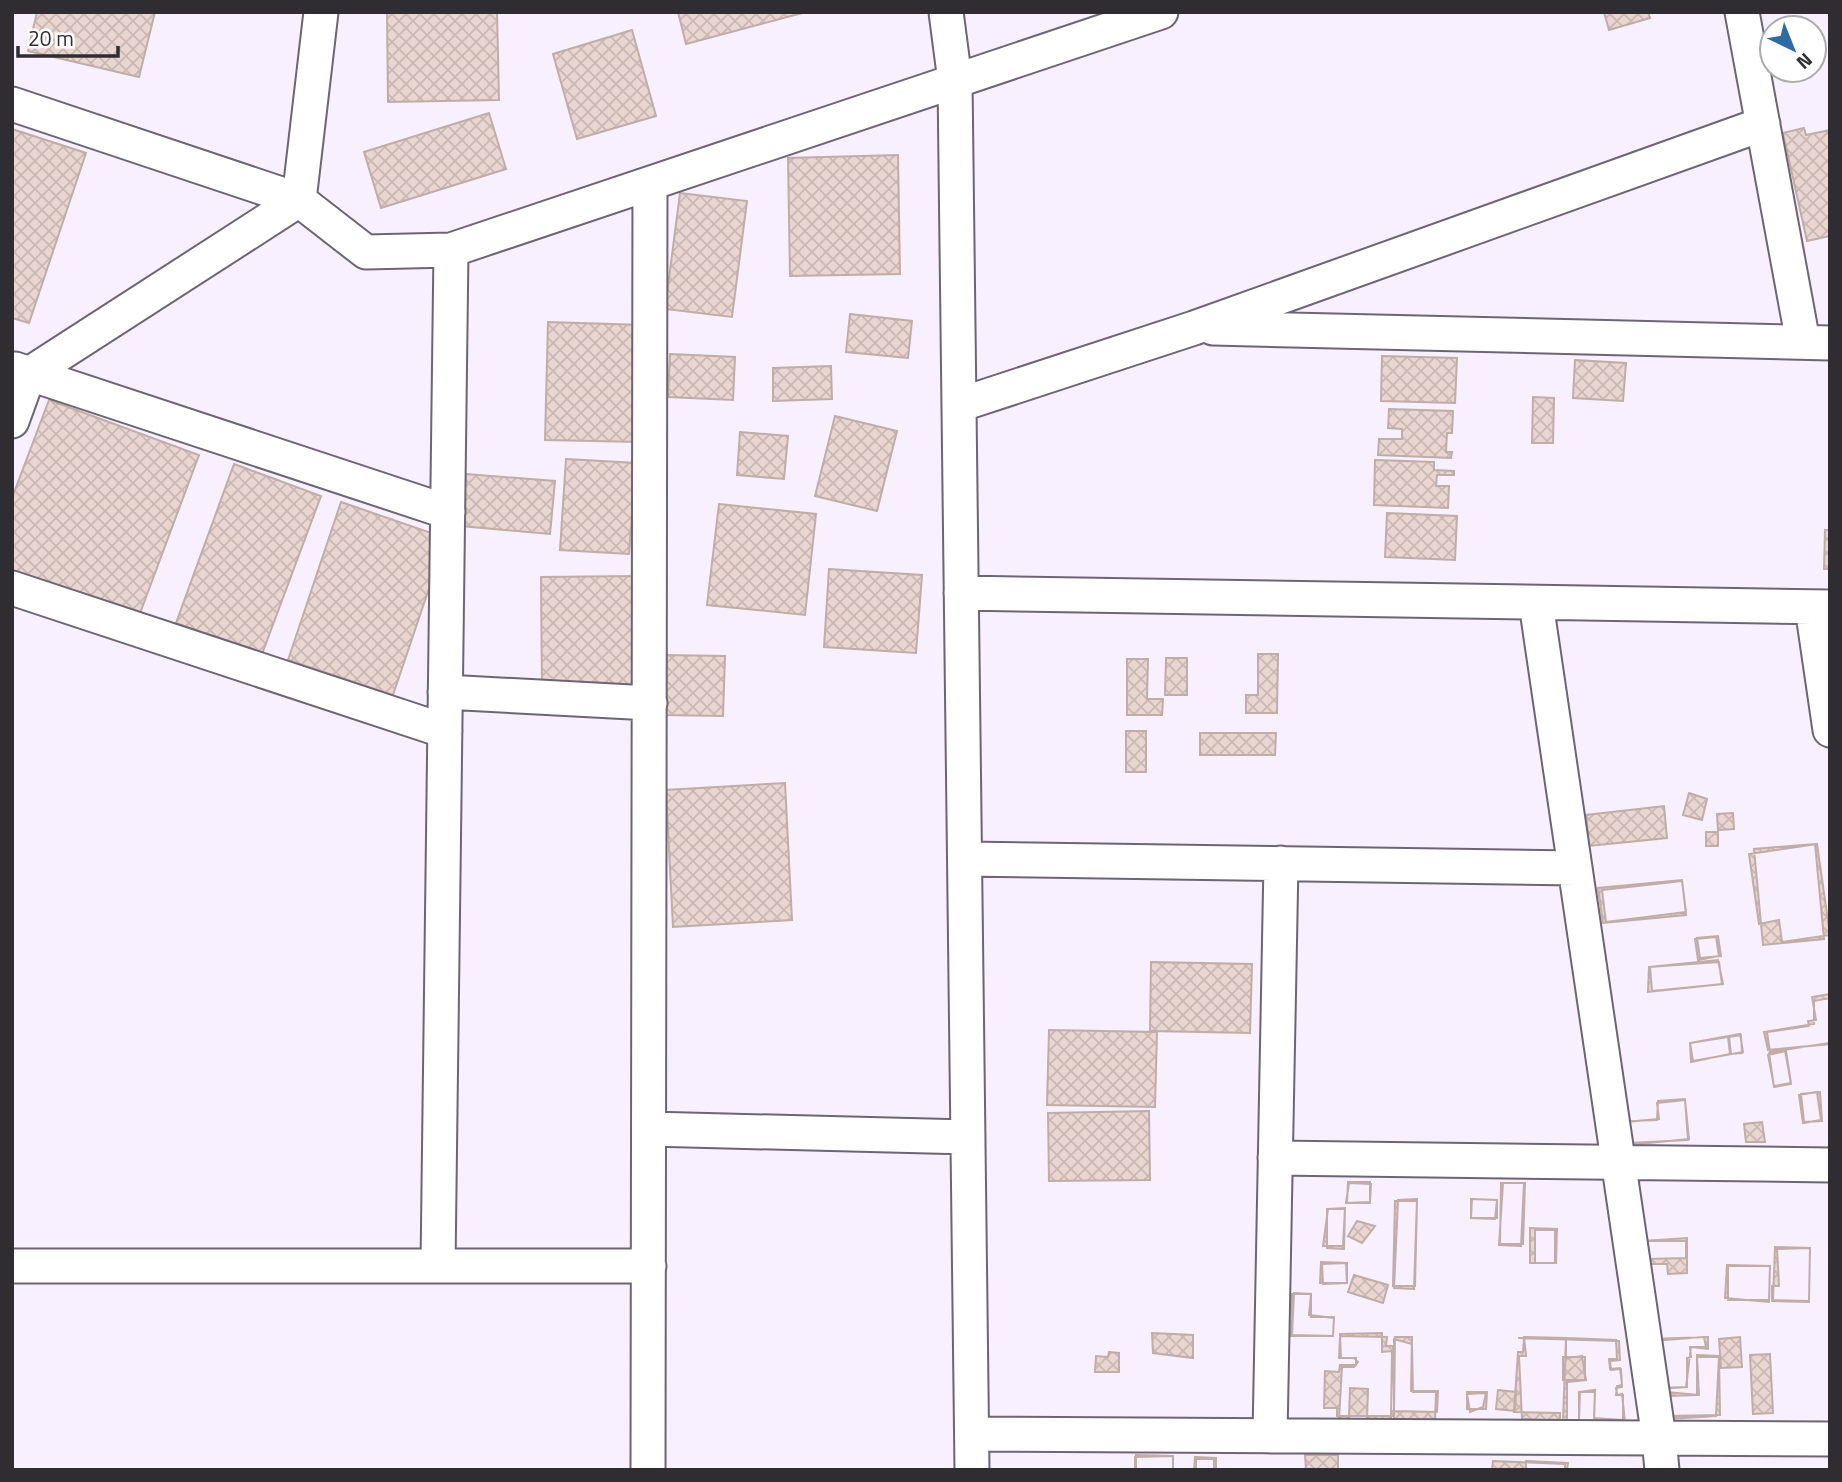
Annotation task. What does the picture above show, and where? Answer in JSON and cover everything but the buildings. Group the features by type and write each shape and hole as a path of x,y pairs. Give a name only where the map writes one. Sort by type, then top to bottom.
{"street":[{"path":"299,200 321,12"},
{"path":"946,12 955,81 972,1470"},
{"path":"12,104 299,200 366,251 451,250 1161,12"},
{"path":"1194,328 1816,342 1763,124 1742,12"},
{"path":"960,405 1194,328 1763,124"},
{"path":"648,1470 650,184"},
{"path":"12,421 21,371 299,200"},
{"path":"438,1266 451,250"},
{"path":"21,371 448,512"},
{"path":"12,588 445,731"},
{"path":"961,593 1821,607 1830,730"},
{"path":"1536,603 1660,1454"},
{"path":"445,692 650,704"},
{"path":"964,859 1575,868"},
{"path":"1270,1436 1281,863"},
{"path":"649,1129 968,1137"},
{"path":"1275,1158 1830,1166"},
{"path":"12,1266 649,1266"},
{"path":"972,1434 1270,1436 1660,1454 1830,1439"}]}
